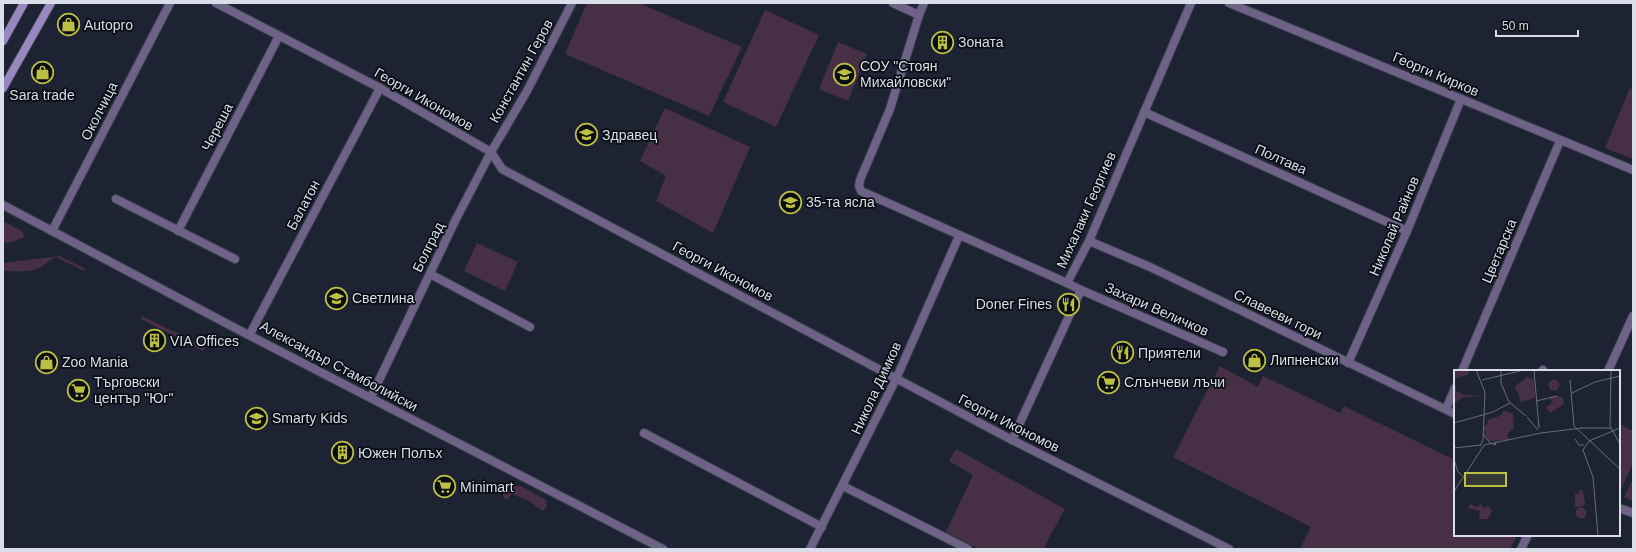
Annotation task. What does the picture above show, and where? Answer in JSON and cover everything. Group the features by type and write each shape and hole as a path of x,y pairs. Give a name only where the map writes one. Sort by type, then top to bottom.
{"main road":[{"path":"3,41 24,3"},
{"path":"3,88 51,3"}],"street":[{"name":"Околчица","path":"52,230 170,3"},
{"name":"Георги Икономов","path":"216,3 380,88 491,152 502,169 1012,440 1229,549"},
{"name":"Константин Геров","path":"491,152 527,92 572,3"},
{"path":"893,3 919,15"},
{"path":"924,3 890,109 860,180 859,186 861,191 1067,284"},
{"name":"Михалаки Георгиев","path":"1081,290 1067,284 1089,241 1191,3"},
{"name":"Георги Кирков","path":"1229,3 1633,170"},
{"name":"Череша","path":"178,230 279,36"},
{"name":"Балатон","path":"250,334 380,88"},
{"name":"Николай Райнов","path":"1348,363 1407,230 1461,99"},
{"name":"Полтава","path":"1144,112 1407,230"},
{"name":"Цветарска","path":"1462,370 1560,141"},
{"name":"Болград","path":"370,397 491,152"},
{"path":"116,199 235,259"},
{"name":"Александър Стамболийски","path":"3,205 663,549"},
{"name":"Никола Димков","path":"810,549 896,379 959,236"},
{"name":"Славееви гори","path":"1089,241 1192,287 1454,413"},
{"path":"430,274 530,327"},
{"path":"1012,440 1081,290"},
{"name":"Захари Величков","path":"1081,290 1223,352"},
{"path":"1608,370 1633,316"},
{"path":"1446,409 1454,390"},
{"path":"644,432 822,527"},
{"path":"843,486 968,549"},
{"path":"1620,508 1633,513"},
{"path":"1521,549 1528,536"}],"shaded area":[{"path":"587,3 638,3 742,47 709,116 565,54"},
{"path":"765,10 819,35 776,127 723,102"},
{"path":"838,42 867,54 848,101 819,89"},
{"path":"1630,88 1633,89 1633,159 1605,148"},
{"path":"665,108 750,147 713,233 656,201 666,176 640,161"},
{"path":"3,221 23,232 24,237 12,242 3,243"},
{"path":"477,243 518,262 505,291 464,271"},
{"path":"59,256 84,268 84,271 56,257 34,270 3,270 3,263"},
{"path":"142,316 206,347 203,351 141,319"},
{"path":"1220,366 1258,387 1263,376 1340,413 1344,406 1454,460 1454,536 1516,536 1510,549 1300,549 1311,527 1173,457"},
{"path":"1620,424 1633,431 1633,463 1620,492"},
{"path":"956,449 1065,509 1043,549 979,549 946,532 973,475 949,461"},
{"path":"1633,479 1633,501 1624,497"},
{"path":"513,486 521,486 546,500 547,506 543,511 529,501 512,494 507,500 503,497 503,494"}],"place":[{"name":"Autopro","path":"68,25"},
{"name":"Зоната","path":"943,42"},
{"name":"Sara trade","path":"42,73"},
{"name":"СОУ \"Стоян Михайловски\"","path":"845,74"},
{"name":"Здравец","path":"587,135"},
{"name":"35-та ясла","path":"791,202"},
{"name":"Светлина","path":"337,298"},
{"name":"Doner Fines","path":"1068,304"},
{"name":"VIA Offices","path":"154,341"},
{"name":"Приятели","path":"1122,353"},
{"name":"Липненски","path":"1255,360"},
{"name":"Zoo Mania","path":"47,362"},
{"name":"Слънчеви лъчи","path":"1109,382"},
{"name":"Търговски център \"Юг\"","path":"78,390"},
{"name":"Smarty Kids","path":"256,418"},
{"name":"Южен Полъх","path":"343,453"},
{"name":"Minimart","path":"444,487"}]}
